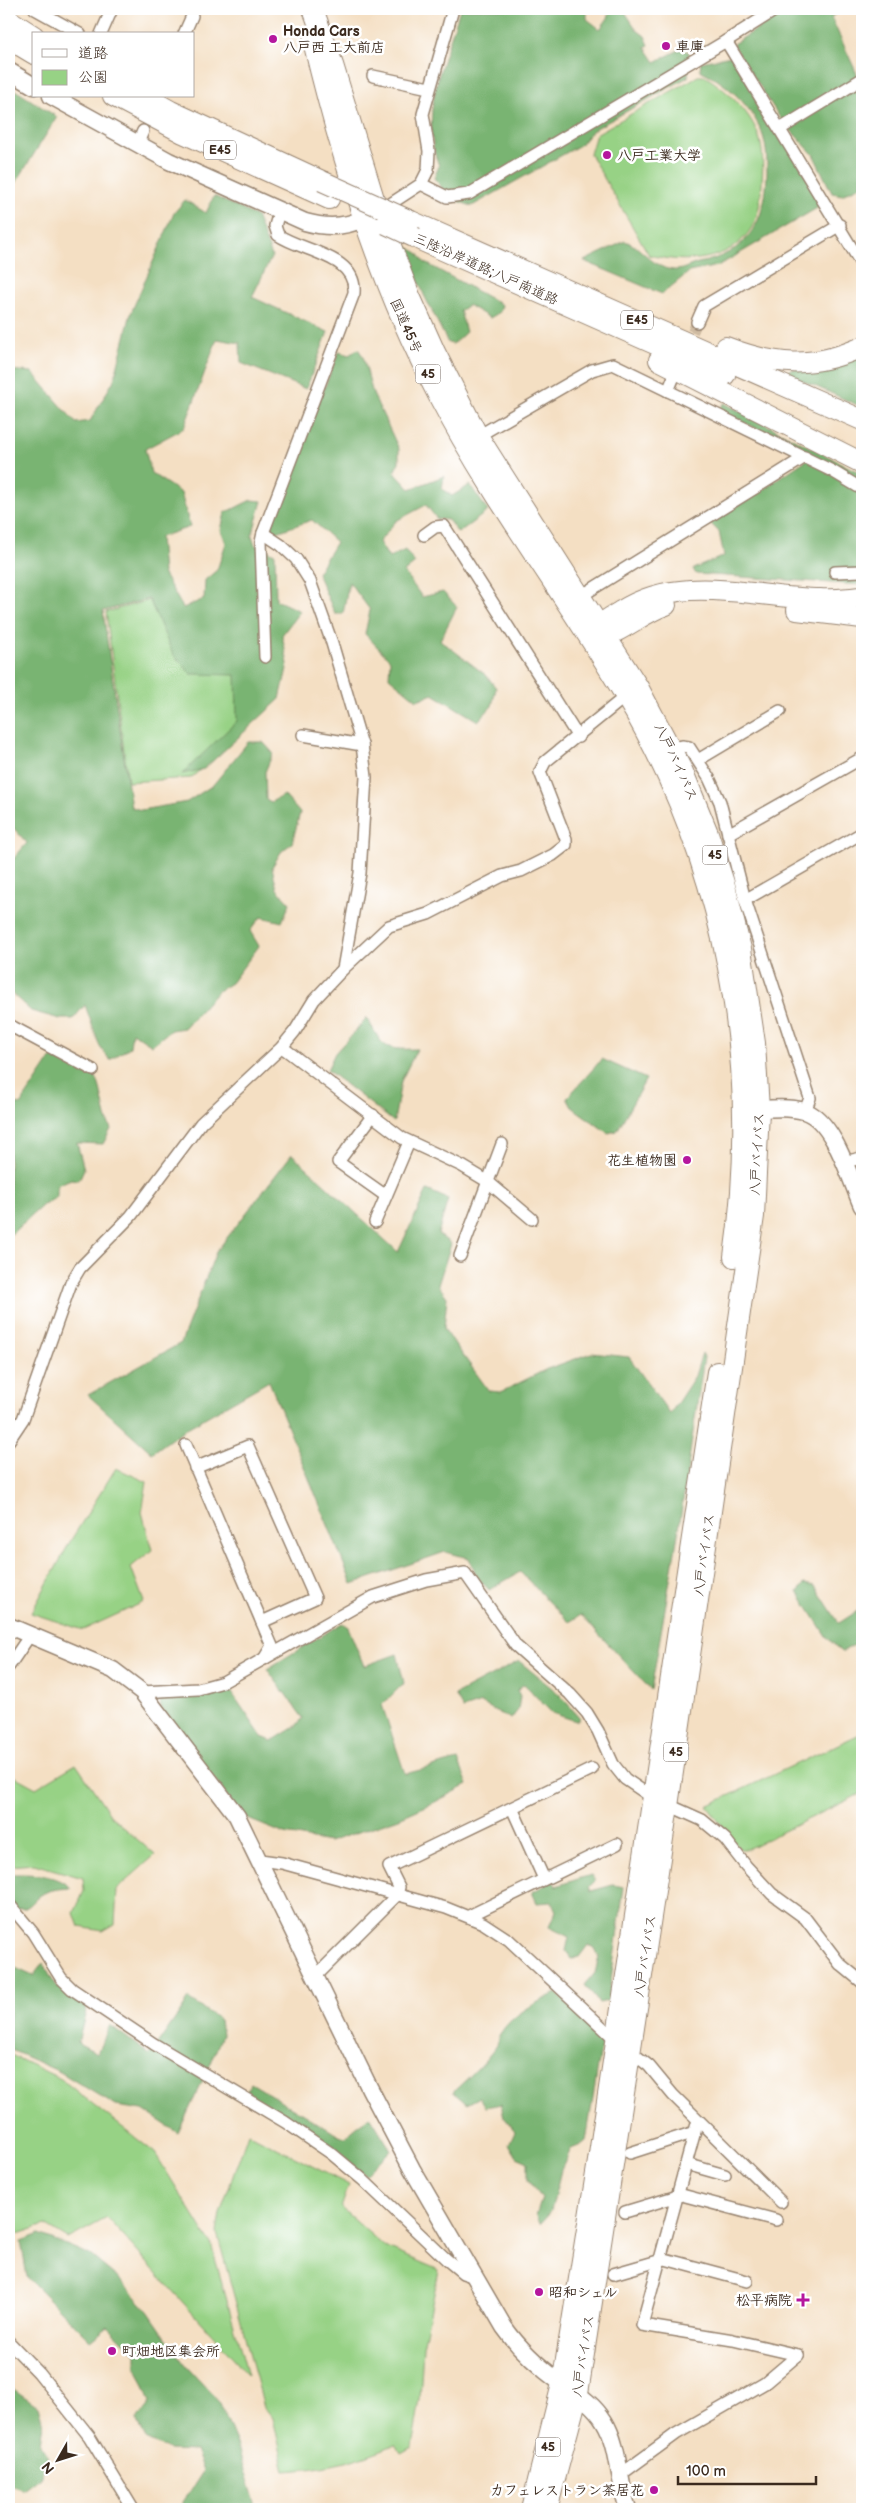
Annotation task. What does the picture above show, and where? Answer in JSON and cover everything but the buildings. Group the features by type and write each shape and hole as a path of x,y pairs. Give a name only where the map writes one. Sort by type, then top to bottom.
{"highway":[{"name":"国道45号","path":"307,9 323,82 371,216 435,352 478,436 581,596 599,634"},
{"name":"国道45号","path":"313,9 333,65 389,286 438,395 507,512 599,634"},
{"path":"9,20 32,35"},
{"path":"9,39 32,53"},
{"name":"三陸沿岸道路;八戸南道路","path":"116,98 183,133 325,190 414,230 557,285 862,420"},
{"name":"三陸沿岸道路;八戸南道路","path":"148,98 325,190"},
{"name":"三陸沿岸道路;八戸南道路","path":"414,230 465,260 862,435"},
{"path":"465,260 862,464"},
{"path":"557,285 636,312 744,354 773,361 813,362 832,359 862,347"},
{"path":"814,605 862,596"},
{"path":"599,634 652,610 672,604 862,604"},
{"path":"814,605 862,612"},
{"path":"814,605 862,618"},
{"name":"八戸バイパス","path":"599,634 626,696 664,768 706,876 734,993 752,1110"},
{"name":"八戸バイパス","path":"547,2509 570,2388 754,1216 752,1110 754,1033 741,949 725,886 708,833 673,750 599,634"},
{"name":"八戸バイパス","path":"531,2509 570,2388"}],"street":[{"path":"35,9 76,32"},
{"path":"102,32 112,9"},
{"path":"55,98 140,138 279,212 319,226 348,226 371,216 421,184 428,170 429,151 423,114 453,9"},
{"path":"421,184 447,197 469,194 726,41 776,9"},
{"path":"185,32 192,16"},
{"path":"726,41 840,225 862,265"},
{"path":"9,70 32,85"},
{"path":"373,76 429,88"},
{"path":"780,129 862,79"},
{"path":"265,657 261,542 263,533 354,293 355,283 346,268 278,235 275,226 279,212"},
{"path":"697,322 704,306 840,225"},
{"path":"478,436 592,370 613,364 805,457 857,484 862,489"},
{"path":"668,391 673,379"},
{"path":"581,596 805,457"},
{"path":"424,535 434,527 444,526 578,737"},
{"path":"263,533 281,545 296,559 310,581 362,745 366,777 360,873 343,969"},
{"path":"835,572 862,571"},
{"path":"9,1440 23,1419 71,1283 80,1268 131,1216 202,1123 282,1047 295,1031 314,1000 343,969 389,926 428,914 502,876 521,871 553,855 566,845 566,839 540,772 545,762 626,696"},
{"path":"698,760 780,711"},
{"path":"303,735 362,745"},
{"path":"673,750 682,746 689,747 709,778 720,802 745,900 810,1098 805,1111"},
{"path":"728,834 862,758"},
{"path":"745,900 862,832"},
{"path":"9,1025 92,1070"},
{"path":"282,1047 402,1138 462,1166 487,1181 532,1219"},
{"path":"752,1110 805,1111 819,1118 830,1132 862,1206"},
{"path":"373,1115 338,1162 386,1196"},
{"path":"375,1222 409,1142"},
{"path":"460,1256 502,1144"},
{"path":"843,1162 862,1158"},
{"path":"186,1446 272,1646 263,1660"},
{"path":"196,1468 248,1446 315,1598 262,1622"},
{"path":"142,1692 198,1689 223,1682 373,1598 426,1580 465,1573 516,1646 570,1694 587,1713 598,1731 613,1764 625,1779 661,1802 702,1820 726,1839 752,1873 772,1894 805,1918 840,1964 862,1982"},
{"path":"9,1626 113,1670 142,1692 237,1816 370,2089 475,2278 517,2345 596,2410 605,2422 628,2509"},
{"path":"9,1666 30,1635"},
{"path":"316,1976 397,1895 399,1887 389,1867 592,1769"},
{"path":"512,1808 544,1879"},
{"path":"469,1916 617,1844"},
{"path":"260,1860 282,1863 469,1916 509,1940 623,2046 649,2066 673,2095 781,2202"},
{"path":"9,1904 33,1933 61,1978 72,1989 187,2065 285,2122 325,2150 362,2180 446,2259 463,2273 475,2278"},
{"path":"620,2476 676,2434 765,2383 798,2355 732,2340 642,2325 698,2120"},
{"path":"630,2153 695,2132"},
{"path":"686,2164 725,2175"},
{"path":"625,2212 678,2195 776,2220"},
{"path":"613,2274 665,2259 748,2281"},
{"path":"9,2342 39,2373 79,2423 133,2509"}],"green space":[{"path":"460,9 587,9 587,19 600,29 608,18 611,9 623,9 637,30 645,36 649,45 645,47 655,62 681,49 689,52 688,77 593,130 580,145 472,206 451,199 434,178 439,166 433,146 431,127 432,107 441,67"},
{"path":"790,9 843,9 831,17 862,85 862,185 842,195 832,193 813,154 782,121 733,44"},
{"path":"731,56 824,204 718,266 689,272 662,294 584,261 625,241 637,248 653,262 666,268 680,270 715,259 729,252 741,244 751,233 763,207 766,191 767,162 764,138 754,117 741,100 718,80 700,70 701,62"},
{"path":"698,76 705,76 736,101 749,117 758,134 763,165 758,211 752,227 743,239 732,248 719,254 691,260 649,255 590,154 596,134"},
{"path":"9,86 57,117 9,194"},
{"path":"214,196 256,216 272,256 252,297 328,332 306,389 241,363 240,343 217,339 184,428 145,449 151,473 181,493 190,527 160,537 163,573 183,608 204,599 205,580 217,570 226,543 221,530 225,513 251,500 262,501 252,536 255,545 275,554 276,600 300,611 282,635 288,664 280,699 204,769 182,774 237,721 236,675 191,674 173,654 149,599 103,611 131,807 141,810 187,802 213,785 248,742 263,742 273,753 265,772 266,799 271,802 284,795 300,813 292,843 281,852 272,867 277,889 290,903 282,922 261,917 250,931 259,946 231,983 218,991 184,1028 171,1030 152,1045 132,1032 130,1047 110,1060 100,1047 85,1005 73,1019 60,1019 31,1011 9,991 9,864 27,843 9,823 9,370 32,372 76,423 90,421 114,380 131,313 174,213 185,200 206,213"},
{"path":"405,246 418,253 424,262 502,305 500,312 490,318 468,305 460,311 466,332 453,344 448,343 424,295"},
{"path":"358,349 363,356 373,394 399,449 399,462 394,472 410,489 444,476 442,489 452,496 470,485 488,511 458,533 448,520 437,519 426,505 396,521 379,542 389,558 405,550 415,563 404,572 422,597 443,592 457,607 440,640 487,676 496,688 492,706 478,721 433,694 417,700 389,677 390,660 365,634 370,610 349,582 343,614 335,614 317,573 336,542 312,520 277,532 268,526 339,352 349,355"},
{"path":"862,355 862,407 790,375 790,370"},
{"path":"724,403 862,474 862,585 696,574 693,569 724,556 719,532 711,524 812,456 719,410"},
{"path":"158,598 254,649 254,717 226,747 191,778 128,782 106,612"},
{"path":"367,1018 377,1036 385,1045 397,1049 417,1049 401,1081 394,1122 327,1070 335,1053"},
{"path":"52,1057 96,1077 111,1129 103,1144 77,1143 84,1169 79,1180 71,1179 57,1185 57,1197 43,1205 9,1236 9,1102 20,1105"},
{"path":"602,1059 646,1079 617,1131 608,1133 572,1107 567,1098"},
{"path":"292,1154 398,1252 427,1190 448,1199 438,1234 451,1244 438,1285 447,1297 444,1329 489,1391 501,1392 547,1369 592,1353 629,1357 670,1414 695,1376 702,1353 704,1357 679,1528 651,1690 581,1615 569,1622 520,1572 489,1590 478,1578 469,1558 445,1552 352,1584 269,1381 182,1431 152,1453 88,1395 181,1343 216,1252"},
{"path":"116,1468 147,1482 142,1512 152,1550 131,1567 144,1602 83,1630 31,1613 71,1540"},
{"path":"804,1584 815,1586 839,1623 862,1608 862,1641 841,1652 826,1636 798,1592"},
{"path":"342,1623 348,1627 364,1666 397,1654 404,1683 382,1705 405,1774 458,1760 468,1785 399,1818 329,1842 285,1834 243,1817 161,1708 160,1700 177,1696 230,1690 262,1737 272,1741 296,1726 303,1718 267,1669"},
{"path":"519,1661 559,1694 580,1718 576,1721 552,1713 524,1684 517,1690 520,1696 518,1710 511,1719 481,1703 463,1709 455,1695"},
{"path":"862,1733 862,1793 747,1849 740,1849 707,1806"},
{"path":"76,1764 112,1817 155,1855 117,1889 115,1924 103,1931 79,1927 74,1913 84,1891 83,1878 34,1864 9,1866 9,1782 14,1776 36,1788"},
{"path":"9,1874 33,1874 49,1877 57,1879 71,1888 48,1891 29,1906 23,1909 20,1908 9,1917"},
{"path":"591,1875 595,1881 589,1887 591,1891 613,1885 624,1887 608,2001 599,2003 585,1985 595,1973 599,1957 595,1948 588,1945 579,1957 571,1958 566,1951 569,1937 549,1927 556,1911 552,1902 537,1903 532,1892 553,1881 556,1886"},
{"path":"43,1963 55,1985 87,2007 78,2043 97,2053 110,2025 150,2055 189,1999 220,2020 222,2035 178,2133 143,2110 116,2106 60,2072 9,2049 9,1965 33,1976"},
{"path":"556,1993 603,2035 586,2141 571,2149 561,2170 551,2211 539,2224 536,2216 542,2198 528,2181 528,2162 517,2157 509,2144 515,2131 504,2117 501,2104 486,2107 480,2097 467,2104 453,2092 490,2054 498,2043 500,2034 511,2021 525,2010"},
{"path":"9,2054 61,2079 155,2153 211,2244 248,2375 107,2218 68,2239 45,2225 9,2237"},
{"path":"251,2083 336,2134 345,2137 370,2116 391,2150 366,2175 244,2095"},
{"path":"248,2133 349,2185 341,2208 385,2247 439,2270 423,2347 420,2400 412,2447 401,2453 396,2444 342,2463 285,2471 273,2418 264,2407 217,2233 220,2213"},
{"path":"40,2234 90,2255 119,2279 148,2311 185,2365 220,2403 237,2444 257,2509 184,2509 183,2502 204,2470 196,2451 169,2450 146,2439 137,2420 150,2403 136,2366 136,2354 108,2326 90,2340 27,2277 21,2241"},
{"path":"9,2386 38,2406 43,2424 40,2444 48,2457 40,2477 23,2490 9,2484"}],"tunnel":[{"path":"686,347 697,322"}],"place":[{"name":"Honda Cars 八戸西 工大前店","path":"273,39"},
{"name":"車庫","path":"666,46"},
{"name":"八戸工業大学","path":"607,155"},
{"name":"花生植物園","path":"687,1160"},
{"name":"昭和シェル","path":"539,2292"},
{"name":"松平病院","path":"803,2300"},
{"name":"町畑地区集会所","path":"112,2351"},
{"name":"カフェレストラン茶居花","path":"654,2490"}]}
